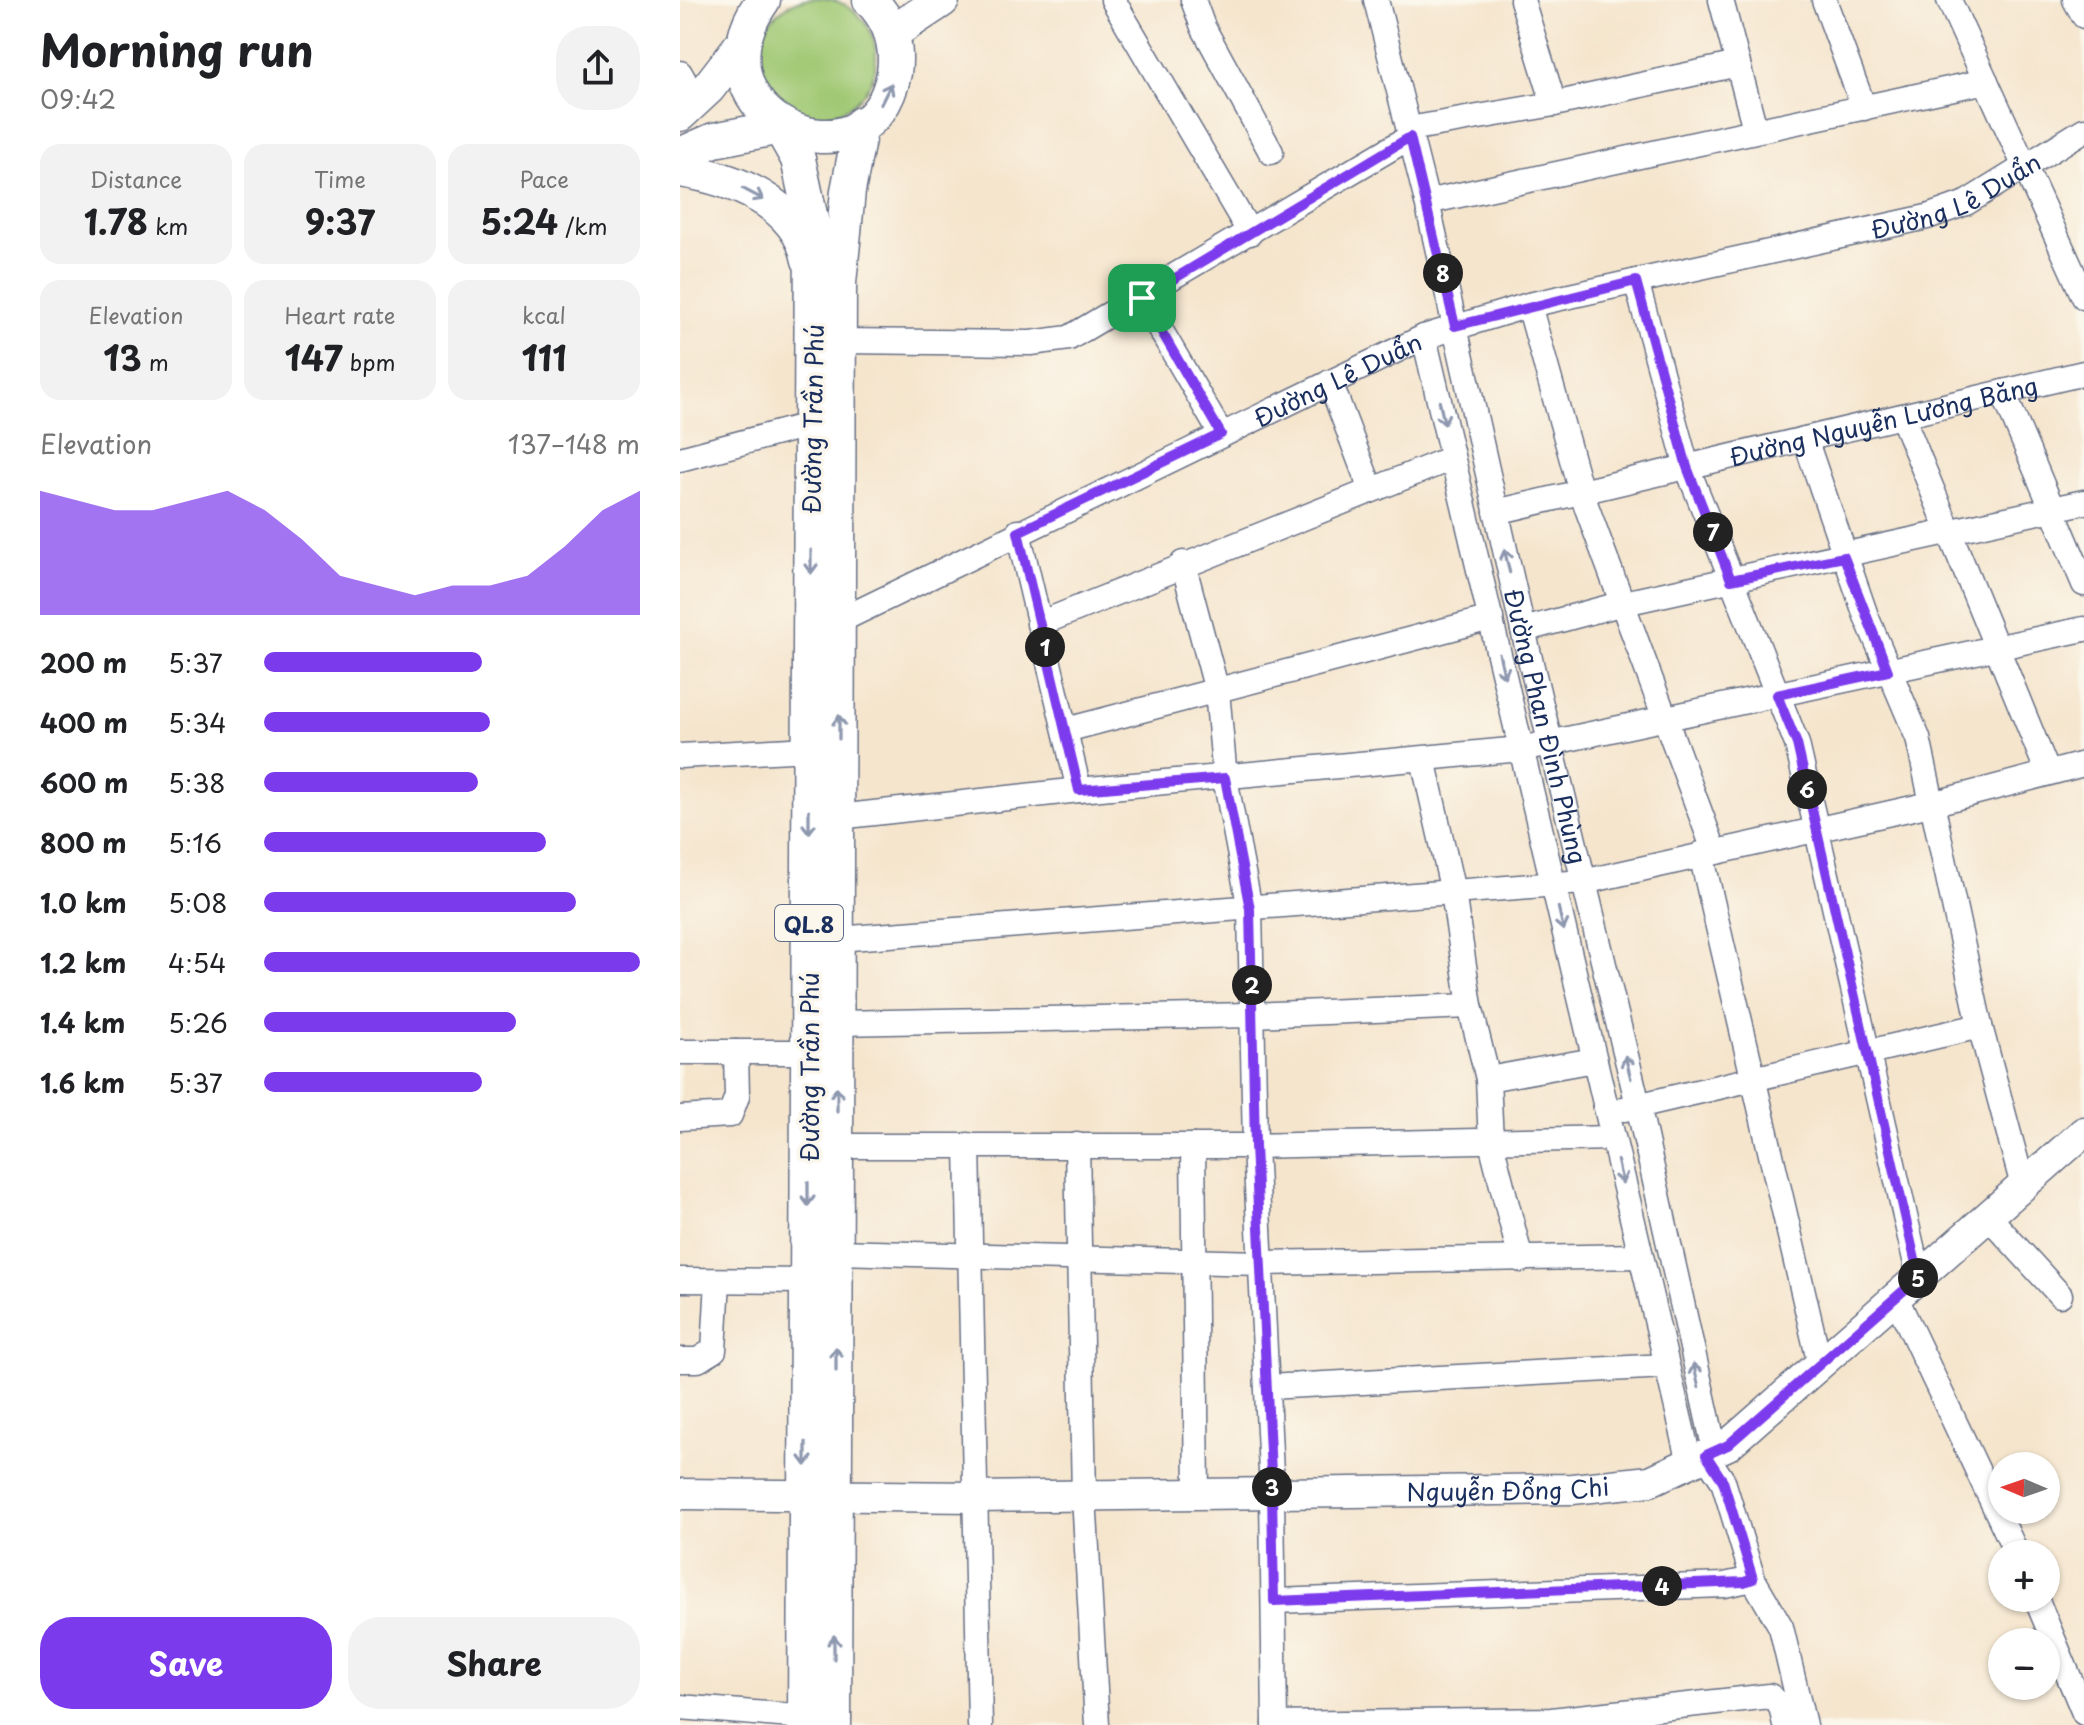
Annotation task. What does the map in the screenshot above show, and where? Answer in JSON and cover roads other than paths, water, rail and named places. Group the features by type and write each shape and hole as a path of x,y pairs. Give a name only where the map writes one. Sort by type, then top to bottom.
{"highway":[{"path":"750,18 740,75 750,100 767,119 780,127 813,137 838,134 861,124 880,106 892,84 896,58 892,33 881,11 870,0"},
{"path":"892,33 942,0"},
{"path":"685,96 750,18"},
{"name":"Đường Trần Phú","path":"821,1494 807,1281 837,939 839,283 848,191 861,124"},
{"path":"680,155 714,140 780,127"},
{"name":"Đường Trần Phú","path":"780,127 798,159 812,224 810,749 837,1146 836,1252 821,1494 814,1722"},
{"path":"680,170 736,185 763,198 784,215 807,250 813,287"}],"main road":[{"name":"Nguyễn Đổng Chi","path":"680,1494 1084,1496 1572,1489 1650,1481 1728,1445 2084,1132"}],"street":[{"path":"1113,0 1250,233"},
{"path":"1193,0 1203,27 1271,152"},
{"name":"Đường Phan Đình Phùng","path":"1376,0 1427,202 1523,630 1638,1105 1704,1456"},
{"path":"1522,0 1554,104"},
{"path":"1721,0 1755,129"},
{"path":"1824,0 1864,108"},
{"path":"1949,0 2084,297"},
{"path":"2075,0 2084,16"},
{"path":"839,341 1053,342 1089,329 1142,298 1409,133 1738,64"},
{"path":"1427,202 1986,81"},
{"name":"Đường Lê Duẩn","path":"839,621 1424,337 1529,305 1927,217 1966,203 2084,130"},
{"path":"1636,281 1687,467 1797,744 1919,1277"},
{"path":"1142,298 1221,434"},
{"path":"1529,305 1581,492 1667,718 1707,852 1754,1078 1820,1365"},
{"name":"Đường Phan Đình Phùng","path":"1424,337 1666,1366 1704,1456"},
{"name":"Đường Nguyễn Lương Băng","path":"1496,512 2084,373"},
{"path":"1330,382 1371,490"},
{"path":"2003,392 2084,584"},
{"path":"1902,416 2048,773"},
{"path":"680,459 812,424"},
{"path":"1805,439 1844,557 1888,671 1911,717 1935,803 1980,1026 2023,1186"},
{"path":"1039,624 1183,563 1452,458"},
{"path":"1523,630 1624,603 2084,502"},
{"path":"1018,532 1079,790"},
{"path":"1183,563 1217,691 1225,778 1250,909 1255,1146 1272,1493 1275,1725 1551,1720 1770,1696 1781,1706 1785,1725"},
{"path":"1066,730 1491,618"},
{"path":"838,817 1079,790 1521,749 2084,629"},
{"path":"680,756 810,749"},
{"path":"1423,759 1453,892 1470,1006 1488,1079 1491,1142 1521,1260"},
{"path":"837,939 1583,882 1816,827 1935,803 2084,764"},
{"path":"680,1052 736,1052 1252,1015 1470,1006"},
{"path":"837,1146 1255,1146 1491,1142 1610,1126 1638,1105 1980,1026"},
{"path":"680,1118 730,1115 737,1096 736,1052"},
{"path":"1488,1079 1594,1060"},
{"path":"968,1145 980,1725"},
{"path":"1077,1145 1084,1496 1097,1725"},
{"path":"1193,1146 1197,1494"},
{"path":"1988,1216 2060,1295"},
{"path":"836,1252 971,1253 1080,1260 1261,1263 1640,1256"},
{"path":"680,1280 807,1281"},
{"path":"680,1360 698,1360 714,1350 718,1281"},
{"path":"1896,1298 2010,1540"},
{"path":"1267,1387 1666,1366"},
{"path":"1704,1456 1723,1481 1753,1579 1781,1627 1804,1725"},
{"path":"1274,1601 1724,1585 1753,1579"},
{"path":"2042,1612 2084,1713"},
{"path":"682,1713 814,1722"}]}
